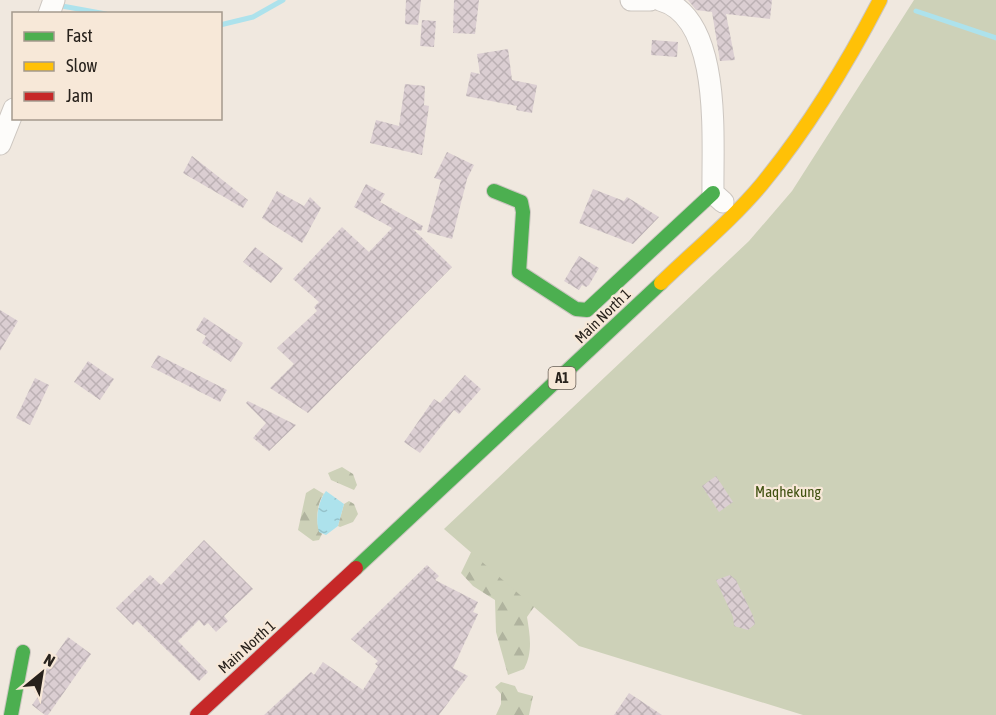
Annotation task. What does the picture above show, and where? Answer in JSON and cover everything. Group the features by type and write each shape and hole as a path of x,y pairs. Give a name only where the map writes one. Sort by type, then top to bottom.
{"main road":[{"name":"Main North 1","path":"197,715 611,332 761,184 812,114 864,31 880,0"},
{"path":"494,191 521,202 519,272 576,309 587,310 713,193"},
{"path":"11,715 23,652"}],"street":[{"path":"631,0 650,0"},
{"path":"660,0 669,3 689,20 700,38 712,101 713,193 732,212"},
{"path":"0,144 12,114"}],"green space":[{"name":"Maqhekung","path":"914,0 996,0 996,715 803,715 579,646 444,529 749,241 792,191"},
{"path":"342,467 353,474 357,485 354,490 331,480 328,473"},
{"path":"314,488 324,494 317,514 318,526 322,534 319,540 313,541 298,530 306,493"},
{"path":"349,501 354,504 358,514 353,522 340,527 338,526 344,504"},
{"path":"475,544 541,597 527,617 530,644 527,663 524,669 508,675 496,632 495,600 473,586 461,573"},
{"path":"501,682 515,686 518,692 533,696 529,715 496,715 501,704 501,694 495,687"}],"water":[{"path":"326,491 344,504 338,526 326,535 319,532 317,516 319,505"}],"building":[{"path":"406,0 421,0 418,25 405,24"},
{"path":"454,0 479,0 475,34 453,33"},
{"path":"688,0 772,0 770,19 726,14 735,60 720,61 712,12 696,10"},
{"path":"422,20 436,21 434,47 420,46"},
{"path":"652,40 678,42 677,57 651,55"},
{"path":"508,49 512,80 537,85 532,113 516,110 517,106 466,96 471,72 480,74 477,54"},
{"path":"405,84 425,86 424,105 429,106 422,155 370,143 376,120 399,126"},
{"path":"447,152 474,165 467,179 452,239 427,232 441,180 434,178"},
{"path":"192,156 248,200 243,208 183,173"},
{"path":"366,184 385,194 380,202 423,226 421,231 413,229 452,267 308,413 270,388 294,364 277,348 317,311 314,307 319,302 293,279 342,227 369,252 392,228 354,207"},
{"path":"593,189 624,201 627,197 659,217 633,244 579,223"},
{"path":"277,191 304,206 310,197 321,208 302,243 262,218"},
{"path":"255,247 283,268 271,283 243,262"},
{"path":"579,256 599,268 589,285 586,287 582,285 579,290 564,281"},
{"path":"0,310 18,321 0,351"},
{"path":"204,317 243,343 231,362 202,343 206,336 196,330"},
{"path":"158,355 227,390 220,402 151,367"},
{"path":"88,361 114,379 100,400 74,382"},
{"path":"465,375 481,389 459,414 454,410 420,453 404,442 434,399 440,403"},
{"path":"35,378 49,385 30,425 16,418"},
{"path":"248,401 296,425 269,451 253,438 266,423 246,403"},
{"path":"716,476 733,502 719,512 702,486"},
{"path":"204,540 253,589 224,616 228,621 216,632 208,623 204,626 199,620 178,641 208,672 199,681 137,621 133,625 116,608 150,575 161,585"},
{"path":"427,565 439,576 435,580 478,602 473,612 478,614 453,668 468,676 439,715 264,715 311,672 314,675 323,662 363,690 378,666 375,664 378,661 351,639"},
{"path":"730,575 736,580 753,616 755,624 748,630 734,626 733,617 716,580"},
{"path":"68,637 91,654 48,715 45,715 32,705 39,695 34,692 40,683 37,681"},
{"path":"629,693 662,715 614,715"}],"waterway":[{"path":"222,25 253,17 283,0"},
{"path":"62,6 95,12"},
{"path":"916,11 996,38"}],"traffic: fast":[{"path":"494,191 521,202 523,212 519,272 576,309 587,310 713,193"},
{"path":"356,568 661,283"},
{"path":"11,715 23,652"}],"traffic: slow":[{"path":"661,283 738,210 779,163 826,95 880,0"}],"traffic: jam":[{"path":"197,715 356,568"}]}
